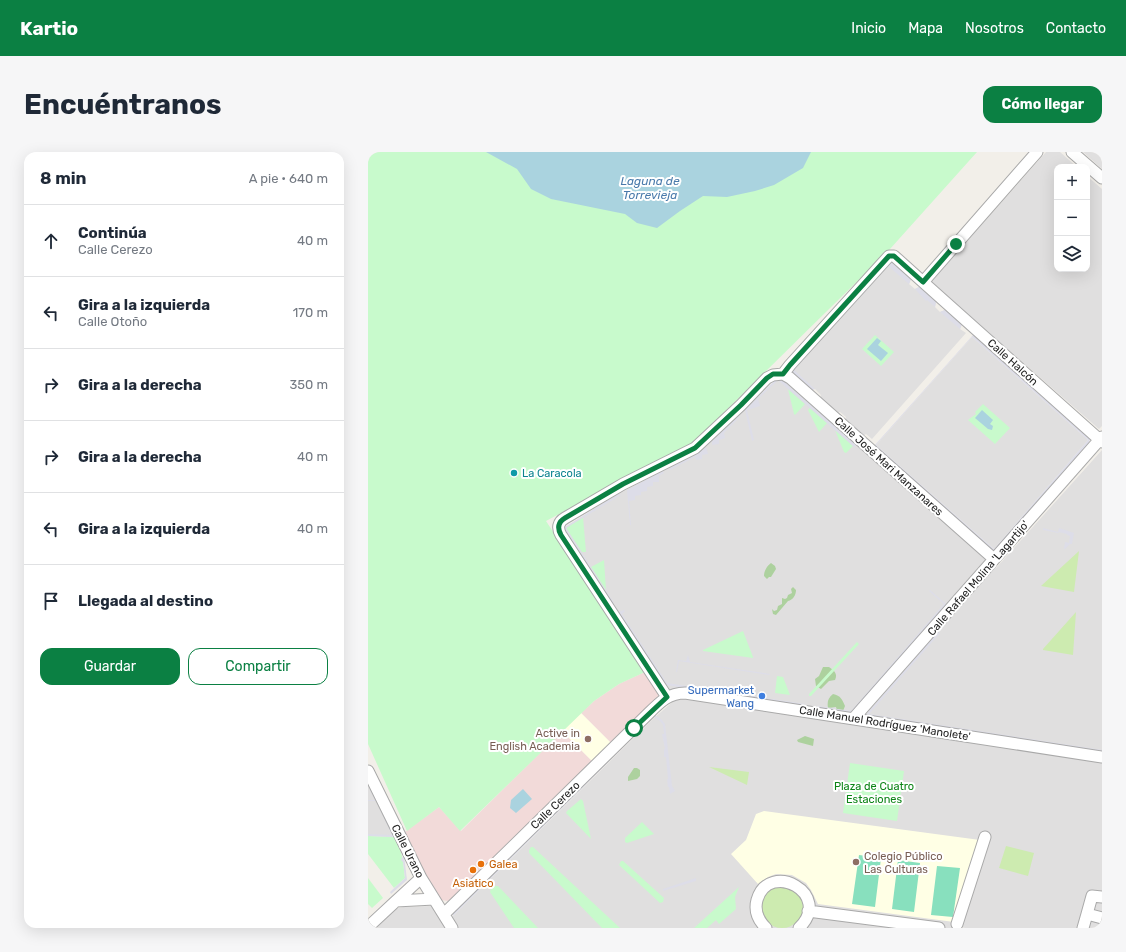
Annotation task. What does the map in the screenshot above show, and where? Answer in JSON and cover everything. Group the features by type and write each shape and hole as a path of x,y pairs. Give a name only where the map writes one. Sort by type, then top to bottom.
{"street":[{"path":"923,282 1037,152"},
{"path":"1072,152 1102,178"},
{"name":"Calle Halcón","path":"783,374 889,256 894,256 1101,439"},
{"path":"667,697 559,532 559,525 565,518 623,484 695,448 741,405 767,378 773,374 783,374"},
{"name":"Calle José Mari Manzanares","path":"783,374 790,378 994,559"},
{"name":"Calle Rafael Molina 'Lagartijo'","path":"853,719 1101,439"},
{"name":"Calle Manuel Rodríguez 'Manolete'","path":"667,697 674,694 686,693 1102,757"},
{"name":"Calle Cerezo","path":"444,914 643,718 667,697"},
{"name":"Calle Urano","path":"368,771 421,878 452,928"},
{"path":"957,924 985,837"},
{"path":"368,927 421,878"},
{"path":"766,928 758,918 756,904 761,892 770,884 776,882 788,882 799,887 806,897 808,911 806,918 799,928"},
{"path":"1083,928 1092,896 1102,897"},
{"path":"396,901 434,899"},
{"path":"808,911 939,928"},
{"path":"1087,914 1102,918"}],"shaded area":[{"path":"1046,152 1060,152 1074,164 1054,164 1054,272 1090,272 1090,179 1102,189 1102,426 1099,429 931,282"},
{"path":"1083,152 1102,152 1102,169"},
{"path":"888,261 911,279 909,284 915,289 919,287 936,302 935,307 940,312 945,310 962,324 960,329 966,333 872,439 866,434 863,436 845,421 846,417 840,412 837,413 820,398 821,395 815,389 811,390 790,371"},
{"path":"888,261 891,261 911,279 909,284 887,265 794,370 815,389 811,390 791,373 791,370"},
{"path":"919,287 936,302 935,307 927,300 926,301 915,289"},
{"path":"945,310 962,324 960,329 940,312"},
{"path":"973,335 1090,439 1089,443 994,552 874,446","holes":["972,337 1088,440 994,549 876,445"]},
{"path":"972,337 1088,440 994,549 876,445"},
{"path":"780,376 996,568 1102,450 1102,928 965,928 959,926 957,928 376,928 395,909 403,907 431,906 442,922 453,916 654,718 676,699 564,528 618,494 700,452"},
{"path":"776,379 781,379 856,445 855,447 779,381 777,381 758,399 760,406 747,410 754,440 752,441 745,410"},
{"path":"740,415 740,417 724,433 725,438 719,440 719,444 712,445 712,441"},
{"path":"706,447 708,454 702,455 702,459 696,460 695,457 670,470 670,468 697,454"},
{"path":"663,471 664,473 659,476 659,482 653,482 653,486 647,487 647,491 641,492 641,495 635,496 635,500 629,501 630,525 627,490"},
{"path":"618,494 621,495 566,528 614,603 613,604 564,529"},
{"path":"1043,528 1058,532 1059,528 1074,533 1072,544 1064,549 1065,542 1069,543 1070,536 1059,532 1058,533 1043,530"},
{"path":"930,590 947,605 852,714 817,708 818,706 851,711 944,604 929,591"},
{"path":"625,611 622,614 667,683 805,704 805,706 665,685 618,612"},
{"path":"938,632 940,633 869,714 1102,750 1102,752 866,715"},
{"path":"688,655 690,662 770,674 679,661 676,672 678,660 686,661"},
{"path":"645,672 659,696 611,743 581,713 594,701 619,684"},
{"name":"Active in English Academia","path":"581,713 611,743 592,761 562,731"},
{"path":"655,715 665,724 672,786 675,791 670,794 668,787 666,757 664,757 665,749 662,734 664,734 663,725 654,717 453,916 453,912"},
{"path":"562,731 592,761 455,897 448,901 441,900 402,834 439,807 461,831"},
{"path":"368,781 396,837 368,836"},
{"path":"368,781 404,855 407,880 391,894 390,892 405,878 403,862 401,860 403,856 394,837 368,836 368,834 392,835 376,801 368,801 375,800 368,785"},
{"name":"Colegio Público Las Culturas","path":"764,811 980,840 954,922 818,904 806,883 792,875 776,874 768,877 758,884 731,854 746,840 756,814"},
{"path":"696,878 696,881 663,891 663,889"}],"green space":[{"path":"368,152 977,152 890,249 693,443 546,521 645,672 619,684 594,701 460,831 439,807 407,831 368,744"},
{"path":"875,335 894,352 881,366 862,349"},
{"path":"788,389 805,404 795,415 794,414"},
{"path":"983,404 1010,428 995,444 968,420 976,414 975,412"},
{"path":"810,408 827,423 819,432 808,410"},
{"path":"835,430 853,446 846,453 844,452"},
{"path":"583,517 586,552 582,552 566,528"},
{"path":"1079,551 1074,592 1041,586"},
{"path":"604,560 606,590 591,567"},
{"path":"771,563 776,569 771,577 767,579 764,576 765,572"},
{"path":"793,587 796,590 794,597 788,601 776,615 773,614 772,609 774,611 777,610 778,606 782,604 782,598 787,598 788,595 792,593 791,589"},
{"path":"1076,612 1073,655 1043,650 1043,649"},
{"path":"743,631 753,658 703,651 703,650"},
{"path":"857,642 859,644 811,696 809,696 809,694"},
{"path":"823,667 829,667 835,672 836,676 835,680 829,681 821,689 816,686 815,679 819,676"},
{"path":"777,676 783,677 790,695 775,693"},
{"path":"833,694 840,697 842,700 845,706 843,711 837,711 836,707 828,708 828,700"},
{"path":"805,736 814,739 813,746 798,742 797,740"},
{"name":"Plaza de Cuatro Estaciones","path":"850,763 904,771 897,821 843,813"},
{"path":"709,767 749,772 747,785"},
{"path":"634,768 640,770 640,776 637,779 628,781 628,777"},
{"path":"581,799 583,801 591,839 566,813"},
{"path":"642,822 654,834 627,843 625,842 625,838"},
{"path":"368,836 394,837 397,843 402,857 405,878 394,888 368,854"},
{"path":"1006,846 1034,853 1028,876 999,868"},
{"path":"531,847 533,847 620,928 602,928 529,853"},
{"path":"859,855 881,858 875,907 852,904"},
{"path":"898,860 920,863 914,912 892,909"},
{"path":"621,861 623,861 664,898 663,902 660,903 619,865"},
{"path":"937,866 960,868 953,917 931,915"},
{"path":"368,878 383,898 372,908 368,904"},
{"path":"495,886 498,886 538,928 514,928 490,892"},
{"path":"778,886 786,886 794,889 800,895 803,907 800,919 794,925 786,928 778,928 770,925 764,919 761,911 761,903 764,895 770,889"},
{"path":"739,887 735,897 736,909 719,924 716,920 707,928 694,928"}],"water":[{"name":"Laguna de Torrevieja","path":"486,152 811,152 803,168 774,185 727,197 703,196 657,228 637,223 625,214 551,199 531,189 517,169"},
{"path":"877,338 881,341 878,345 888,353 881,361 867,349"},
{"path":"982,410 993,420 990,424 993,426 992,430 988,429 975,418"},
{"path":"523,789 532,799 516,813 510,808 511,800"}],"place":[{"name":"La Caracola","path":"514,473"},
{"name":"Supermarket Wang","path":"762,696"},
{"name":"Active in English Academia","path":"588,739"},
{"name":"Colegio Público Las Culturas","path":"856,862"},
{"name":"Galea","path":"481,864"},
{"name":"Asiatico","path":"473,870"}],"route":[{"path":"634,728 667,697 559,532 558,529 560,522 623,484 695,448 741,405 767,378 773,374 783,374 889,256 894,256 923,282 956,244"}]}
